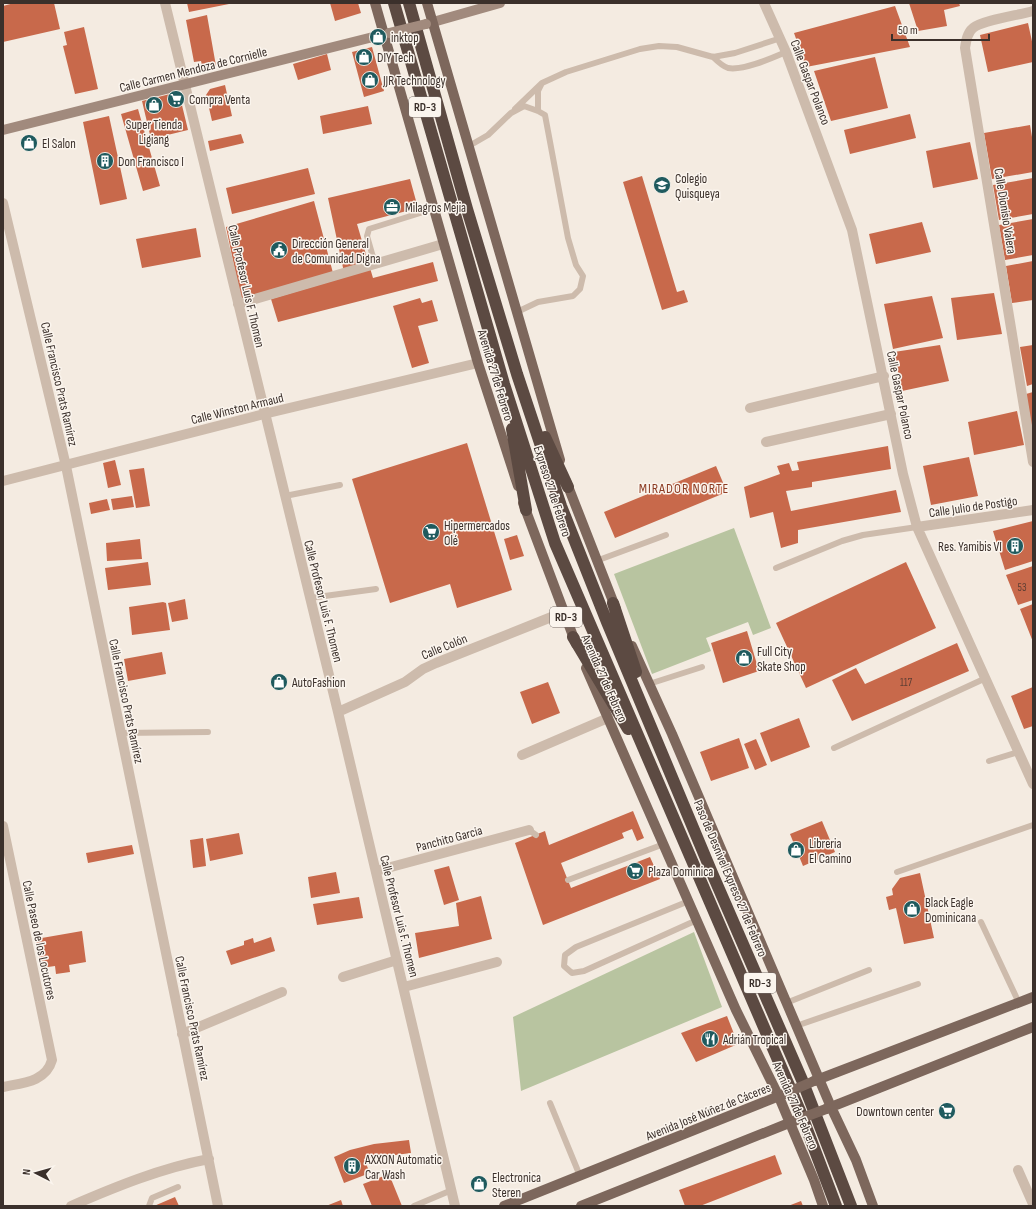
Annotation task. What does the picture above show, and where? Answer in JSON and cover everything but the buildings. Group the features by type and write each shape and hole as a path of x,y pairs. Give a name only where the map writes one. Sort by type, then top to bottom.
{"highway":[{"name":"Expreso 27 de Febrero","path":"394,3 504,384 555,543 652,770"},
{"name":"Expreso 27 de Febrero","path":"409,3 467,208 517,374 561,506 607,622 666,760"},
{"path":"517,374 568,487"},
{"path":"504,384 526,510"},
{"path":"613,603 666,760"},
{"path":"573,637 652,770"},
{"name":"Paso de Desnivel Expreso 27 de Febrero","path":"666,760 712,873 802,1080 851,1206"},
{"name":"RD-3","path":"652,770 800,1110 836,1206"}],"main road":[{"name":"Avenida 27 de Febrero","path":"375,3 386,34 433,209 478,363 526,510 573,637 736,1010 782,1096 823,1206"},
{"name":"RD-3","path":"427,3 429,23 469,146 568,487 613,603 796,1026 828,1108 856,1160 873,1206"},
{"name":"Avenida José Núñez de Cáceres","path":"504,1206 782,1096 817,1080 1033,997"},
{"path":"581,1206 1033,1027"}],"street":[{"name":"Calle Profesor Luis F. Thomen","path":"165,3 186,84 264,414 338,712 455,1206"},
{"path":"429,23 500,3"},
{"name":"Calle Gaspar Polanco","path":"764,3 781,38 852,230 884,376 903,474 917,527 1033,784"},
{"name":"Calle Dionisio Valera","path":"1033,11 981,24 972,28 966,38 965,48 1033,462"},
{"name":"Calle Carmen Mendoza de Cornielle","path":"3,130 429,23"},
{"name":"Calle Francisco Prats Ramírez","path":"3,203 66,466 218,1206"},
{"path":"238,304 443,244"},
{"name":"Calle Winston Armaud","path":"3,481 264,414 478,363"},
{"path":"750,408 884,376"},
{"path":"766,442 891,414"},
{"name":"Calle Julio de Postigo","path":"917,527 1033,510"},
{"name":"Calle Colón","path":"338,712 405,682 423,669 436,663 564,612"},
{"path":"522,755 608,718"},
{"name":"Calle Paseo de los Locutores","path":"3,826 52,1060 45,1074 35,1079 3,1087"},
{"name":"Panchito Garcia","path":"376,871 532,832"},
{"path":"343,977 397,960"},
{"path":"404,987 497,962"},
{"path":"182,1034 282,992"},
{"path":"70,1206 119,1185 166,1170 209,1159"},
{"path":"1018,1170 1033,1204"}],"lane":[{"path":"469,146 488,135 542,83 579,68 640,49 658,46 677,47 713,57 735,53 781,38"},
{"path":"713,57 728,68 739,68 786,52"},
{"path":"538,111 538,90 542,83"},
{"path":"511,113 524,106 545,115 568,238 576,265 583,276 580,289 573,296 538,302 517,312"},
{"path":"375,264 367,236 369,229 433,209"},
{"path":"285,496 340,485"},
{"path":"776,568 842,541 864,535 917,527"},
{"path":"596,561 666,535"},
{"path":"310,598 376,589"},
{"path":"649,684 702,667"},
{"path":"834,748 986,678"},
{"path":"121,733 208,732"},
{"path":"989,761 1018,752"},
{"path":"897,872 1033,825"},
{"path":"568,880 664,844"},
{"path":"689,901 576,947 565,955 564,966 572,974 584,971 697,920"},
{"path":"981,922 1019,1003"},
{"path":"786,1003 869,970"},
{"path":"796,1026 918,984"},
{"path":"550,1103 580,1176"},
{"path":"149,1206 152,1198 178,1187"},
{"path":"414,1206 452,1190"}],"green space":[{"path":"734,528 771,628 753,635 748,622 706,638 711,651 652,674 614,574"},
{"path":"694,932 722,1007 521,1091 513,1017"}],"place":[{"name":"inktop","path":"378,37"},
{"name":"DIY Tech","path":"364,57"},
{"name":"JJR Technology","path":"370,80"},
{"name":"Compra Venta","path":"176,99"},
{"name":"Super Tienda Ligiang","path":"154,105"},
{"name":"El Salon","path":"29,143"},
{"name":"Don Francisco I","path":"105,161"},
{"name":"Colegio Quisqueya","path":"662,185"},
{"name":"Milagros Mejia","path":"392,207"},
{"name":"Dirección General de Comunidad Digna","path":"279,250"},
{"name":"Hipermercados Olé","path":"431,532"},
{"name":"Res. Yamibis VI","path":"1015,546"},
{"name":"Full City Skate Shop","path":"744,658"},
{"name":"AutoFashion","path":"279,682"},
{"name":"Libreria El Camino","path":"796,850"},
{"name":"Plaza Dominica","path":"635,871"},
{"name":"Black Eagle Dominicana","path":"912,909"},
{"name":"Adrián Tropical","path":"710,1039"},
{"name":"Downtown center","path":"947,1111"},
{"name":"AXXON Automatic Car Wash","path":"352,1166"},
{"name":"Electronica Steren","path":"479,1184"}],"district":[{"name":"MIRADOR NORTE","path":"684,488"}]}
